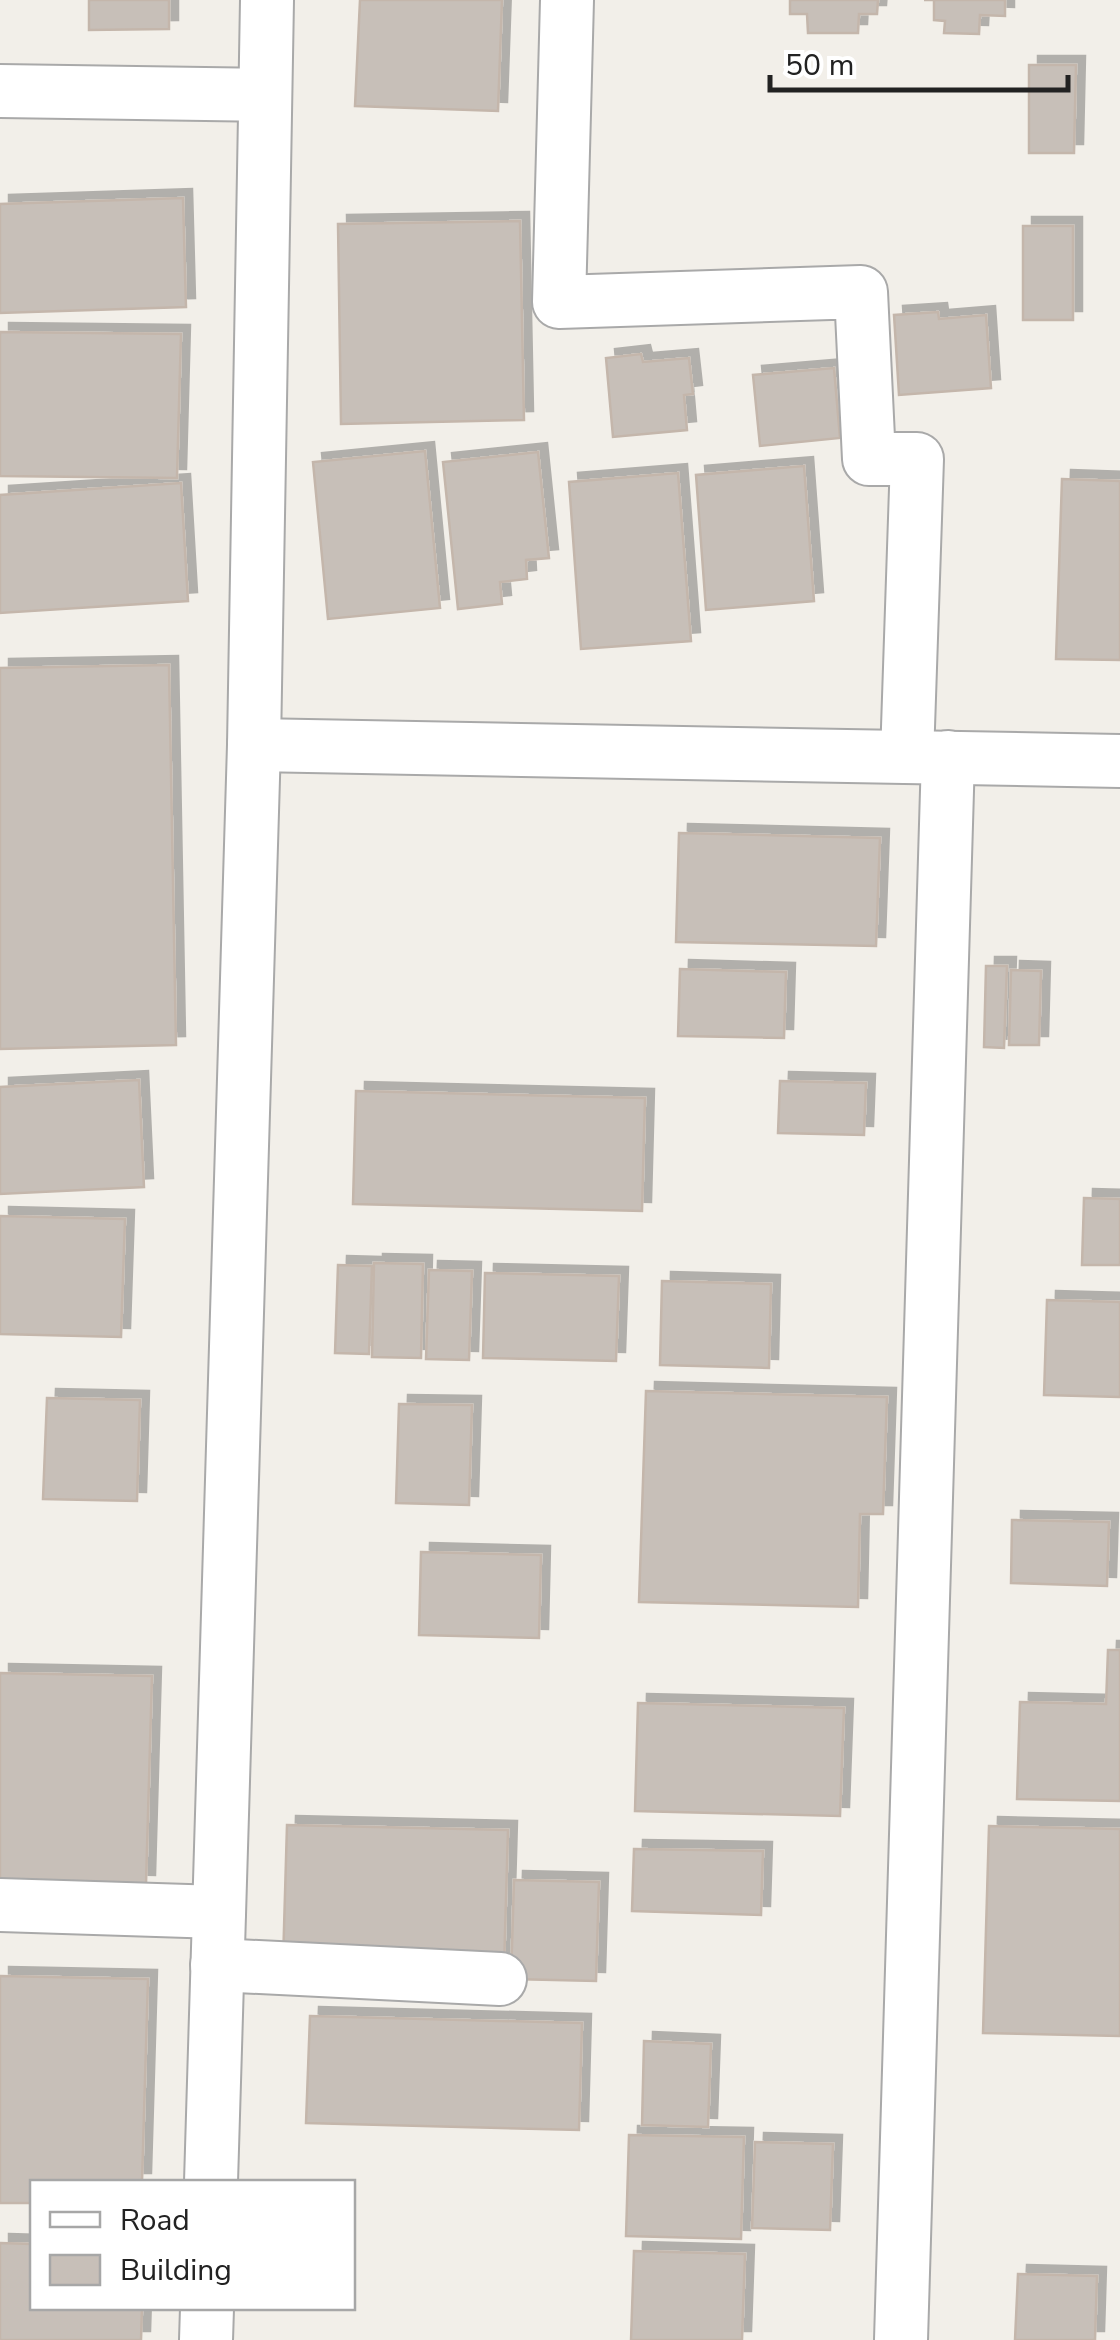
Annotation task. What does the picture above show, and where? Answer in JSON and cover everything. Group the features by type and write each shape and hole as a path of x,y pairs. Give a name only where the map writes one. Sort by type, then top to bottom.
{"lane":[{"path":"211,2180 254,745 267,0"},
{"path":"567,0 559,302 861,292 869,459 917,459 927,757 901,2340"},
{"path":"0,91 265,95"},
{"path":"254,745 1120,760"},
{"path":"0,1905 219,1912"},
{"path":"218,1966 500,1979"},
{"path":"206,2340 207,2310"}],"building":[{"path":"89,0 169,0 169,29 89,30"},
{"path":"360,0 502,0 498,111 355,106"},
{"path":"790,0 878,0 877,14 859,14 858,33 808,33 807,14 790,14"},
{"path":"934,0 1005,0 1005,16 980,15 979,34 944,33 945,21 934,20"},
{"path":"1029,65 1076,65 1074,153 1029,153"},
{"path":"183,198 186,307 0,313 0,204"},
{"path":"520,221 524,420 341,424 338,224"},
{"path":"1023,226 1073,226 1073,320 1023,320"},
{"path":"938,312 939,319 986,315 991,388 899,395 894,315"},
{"path":"0,332 181,334 177,478 0,476"},
{"path":"641,354 643,362 689,358 693,394 684,395 687,430 613,437 606,358"},
{"path":"834,368 840,438 760,446 753,375"},
{"path":"425,451 440,608 328,619 313,462"},
{"path":"538,452 549,558 526,560 527,579 500,582 502,604 458,609 443,462"},
{"path":"804,466 814,601 706,610 696,475"},
{"path":"678,473 691,641 581,649 569,482"},
{"path":"1062,479 1120,481 1120,660 1056,659"},
{"path":"181,483 188,601 0,613 0,495"},
{"path":"169,665 176,1045 0,1049 0,668"},
{"path":"679,833 880,838 876,946 676,942"},
{"path":"986,966 1007,966 1004,1048 984,1047"},
{"path":"680,969 786,972 784,1038 678,1036"},
{"path":"1011,970 1041,971 1039,1045 1009,1045"},
{"path":"139,1080 144,1187 0,1194 0,1087"},
{"path":"780,1081 866,1083 864,1135 778,1133"},
{"path":"356,1091 645,1098 642,1211 353,1204"},
{"path":"1084,1198 1120,1199 1120,1265 1082,1265"},
{"path":"0,1216 125,1219 121,1337 0,1334"},
{"path":"374,1263 423,1264 421,1358 372,1357"},
{"path":"338,1265 372,1266 369,1354 335,1353"},
{"path":"429,1270 472,1271 469,1360 426,1359"},
{"path":"485,1273 619,1276 616,1361 483,1358"},
{"path":"662,1281 771,1284 769,1368 660,1365"},
{"path":"1047,1300 1120,1302 1120,1397 1044,1395"},
{"path":"646,1391 887,1397 883,1514 860,1514 858,1607 639,1602"},
{"path":"47,1398 140,1400 137,1501 43,1499"},
{"path":"399,1404 472,1405 469,1505 396,1503"},
{"path":"1012,1520 1109,1522 1107,1586 1011,1583"},
{"path":"421,1552 541,1555 539,1638 419,1635"},
{"path":"1108,1650 1120,1650 1120,1801 1017,1799 1020,1702 1106,1704"},
{"path":"0,1673 152,1676 146,1884 0,1880"},
{"path":"638,1703 844,1708 840,1816 635,1811"},
{"path":"287,1825 508,1830 504,1968 283,1963"},
{"path":"989,1826 1120,1829 1120,2036 983,2033"},
{"path":"634,1849 763,1851 761,1915 632,1911"},
{"path":"514,1880 599,1882 596,1981 511,1979"},
{"path":"0,1976 148,1979 142,2180 30,2180 30,2203 0,2203"},
{"path":"310,2016 582,2023 579,2130 306,2123"},
{"path":"644,2041 711,2044 708,2127 642,2125"},
{"path":"629,2135 744,2137 741,2239 626,2236"},
{"path":"755,2142 833,2144 830,2230 752,2228"},
{"path":"0,2243 30,2244 30,2310 142,2310 141,2340 0,2340"},
{"path":"634,2251 745,2254 742,2340 631,2340"},
{"path":"1018,2274 1097,2276 1095,2340 1015,2340"}]}
